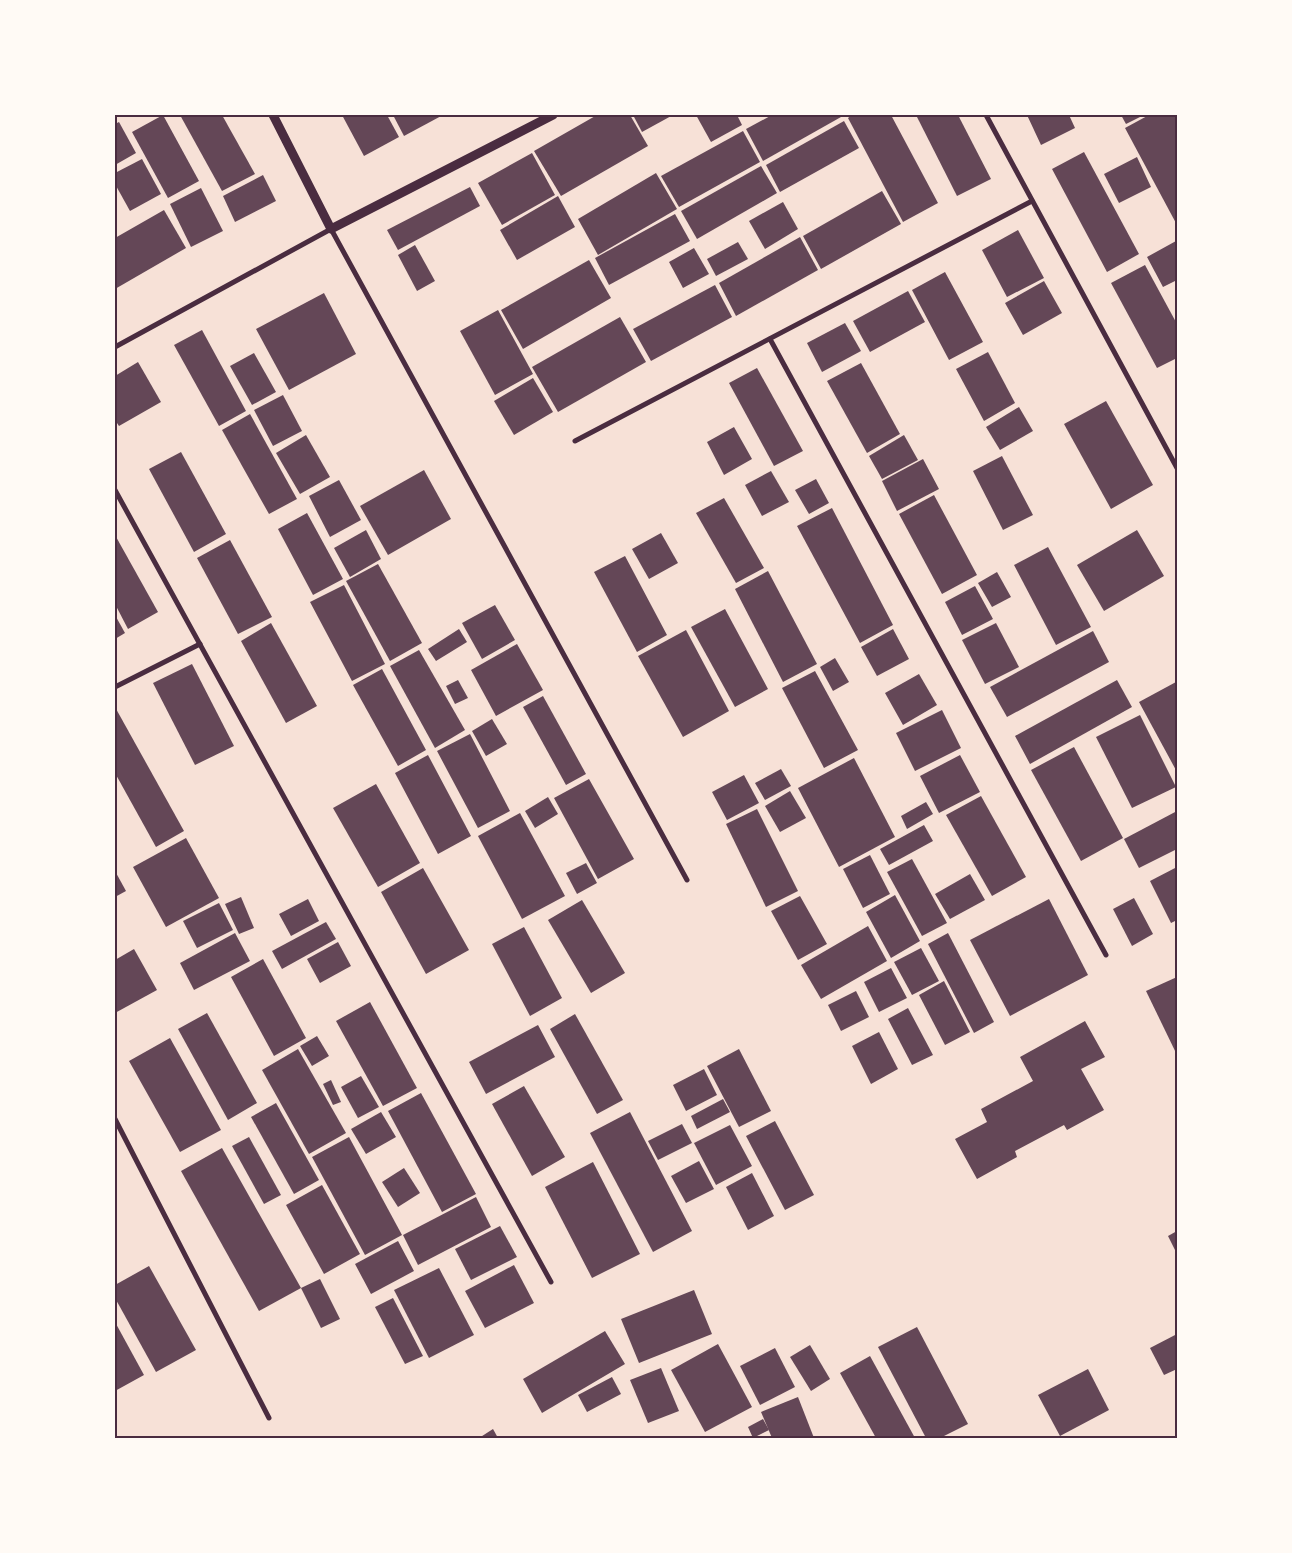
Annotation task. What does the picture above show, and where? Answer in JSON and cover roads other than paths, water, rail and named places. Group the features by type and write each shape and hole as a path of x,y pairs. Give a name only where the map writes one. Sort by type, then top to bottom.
{"street":[{"path":"273,115 331,229 687,880"},
{"path":"115,347 331,229 553,115"},
{"path":"986,115 1177,468"},
{"path":"575,441 1032,201"},
{"path":"770,339 1106,955"},
{"path":"115,490 551,1282"},
{"path":"115,687 200,644"},
{"path":"115,1119 269,1418"}]}
